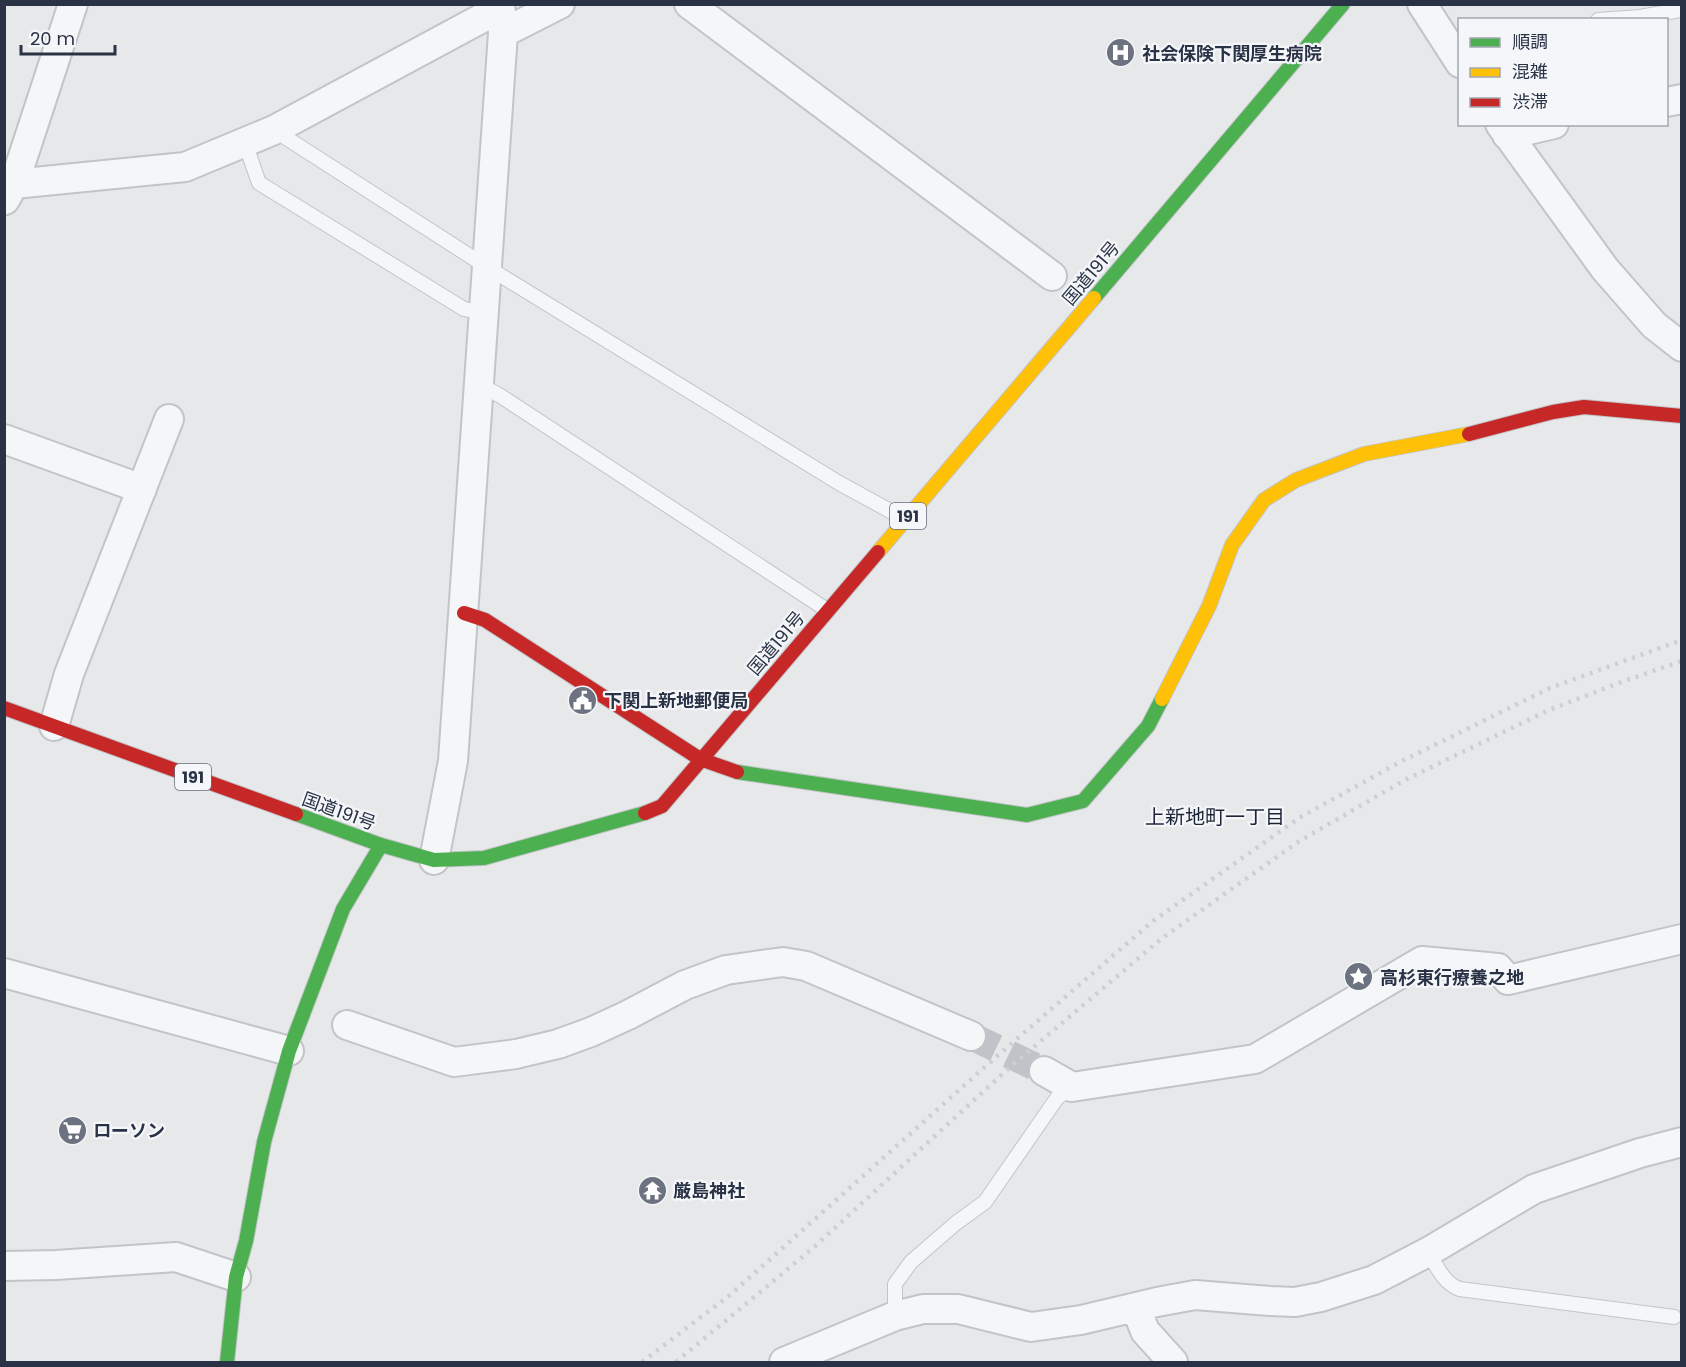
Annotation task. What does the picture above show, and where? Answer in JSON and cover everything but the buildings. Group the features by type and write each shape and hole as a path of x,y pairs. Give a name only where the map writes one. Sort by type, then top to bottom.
{"main road":[{"name":"国道191号","path":"4,708 381,845 434,860 484,858 638,816 662,806 1342,4"},
{"path":"464,613 485,620 700,759 742,774 1027,815 1083,801 1148,726 1209,606 1232,545 1264,500 1296,480 1364,454 1461,436 1553,412 1584,407 1682,416"},
{"path":"227,1362 236,1276 246,1241 264,1142 289,1051 344,909 381,845"}],"street":[{"path":"73,4 8,190 185,168 274,130 501,15 560,4"},
{"path":"689,4 1052,276"},
{"path":"1422,4 1458,60"},
{"path":"434,860 453,761 488,267 501,15"},
{"path":"1537,126 1503,130 1605,269 1654,325 1682,347"},
{"path":"54,726 69,674 169,419"},
{"path":"4,439 141,489"},
{"path":"1044,1071 1072,1087 1255,1059 1422,961 1498,968 1508,980 1682,939"},
{"path":"347,1025 454,1062 506,1055 558,1044 591,1032 685,985 726,970 783,962 806,966 971,1035"},
{"path":"4,973 289,1051"},
{"path":"784,1362 895,1316 923,1309 958,1309 1032,1327 1081,1320 1195,1295 1279,1302 1321,1298 1374,1280 1428,1252 1534,1190 1640,1153 1682,1142"},
{"path":"4,1266 176,1257 236,1276"},
{"path":"1136,1308 1146,1331 1173,1362"}],"lane":[{"path":"1626,18 1680,10"},
{"path":"274,130 488,267 839,483 905,519"},
{"path":"245,143 259,183 464,309 484,313"},
{"path":"480,385 499,395 827,610"},
{"path":"895,1316 895,1284 912,1262 956,1223 985,1202 1057,1098 1072,1087"},
{"path":"1428,1252 1439,1272 1454,1287 1460,1289 1674,1317"}],"tunnel":[{"path":"971,1036 1044,1071"}],"railway":[{"path":"642,1362 730,1295 996,1057 1153,921 1299,818 1402,761 1550,688 1682,640"},
{"path":"676,1362 813,1248 1009,1068 1161,939 1298,842 1405,780 1549,710 1682,661"}],"traffic: fast":[{"path":"1094,298 1343,4"},
{"path":"737,772 1027,815 1083,801 1148,726 1162,699"},
{"path":"296,814 381,845 434,860 484,858 645,813"},
{"path":"227,1362 236,1277 246,1241 264,1142 289,1051 343,909 381,845"}],"traffic: slow":[{"path":"878,552 1094,298"},
{"path":"1162,699 1209,606 1232,545 1264,500 1296,480 1364,454 1469,434"}],"traffic: jam":[{"path":"1469,434 1553,412 1584,407 1682,416"},
{"path":"645,813 662,806 878,552"},
{"path":"464,613 485,620 700,759 737,772"},
{"path":"4,708 296,814"}],"place":[{"name":"社会保険下関厚生病院","path":"1121,53"},
{"name":"下関上新地郵便局","path":"583,700"},
{"name":"高杉東行療養之地","path":"1359,977"},
{"name":"ローソン","path":"72,1130"},
{"name":"厳島神社","path":"652,1190"}],"district":[{"name":"上新地町一丁目","path":"1215,817"}]}
